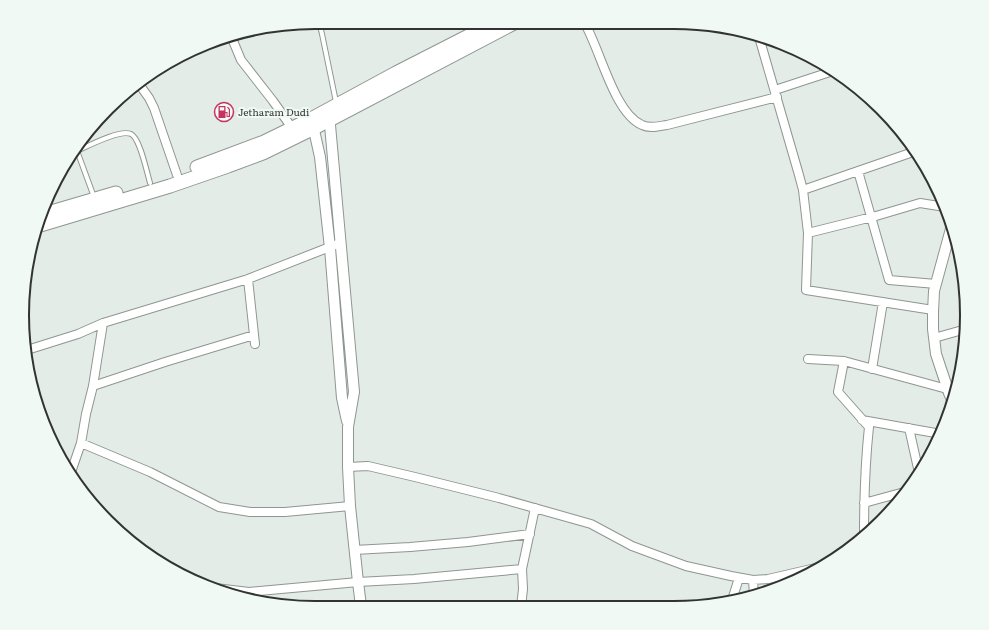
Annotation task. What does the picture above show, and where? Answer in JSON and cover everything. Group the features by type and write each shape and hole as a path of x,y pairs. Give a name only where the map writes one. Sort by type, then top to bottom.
{"main road":[{"path":"44,224 170,186 263,152 396,73 482,29"},
{"path":"332,111 502,29"},
{"path":"48,213 177,175 264,142 292,128 313,123"}],"street":[{"path":"587,29 613,90 632,120 643,126 654,127 667,125 776,94 826,73"},
{"path":"233,41 241,60 292,128"},
{"path":"761,43 803,190 808,233 806,290 933,310"},
{"path":"142,88 154,108 177,175"},
{"path":"332,111 340,243 354,392 348,427 348,467 354,550 360,601"},
{"path":"313,123 320,157 330,248 342,398 348,427"},
{"path":"803,190 910,154"},
{"path":"858,171 890,280 936,284"},
{"path":"808,233 920,203 938,206"},
{"path":"949,237 934,290 933,329 936,354 949,393"},
{"path":"31,349 78,334 103,323 248,279 340,243"},
{"path":"248,279 255,344"},
{"path":"872,369 883,302"},
{"path":"73,467 81,443 93,386 103,323"},
{"path":"934,338 959,332"},
{"path":"93,386 254,335"},
{"path":"808,359 844,361 947,389"},
{"path":"844,361 838,392 869,428 866,446 864,529"},
{"path":"862,420 934,433"},
{"path":"910,428 917,465"},
{"path":"81,443 150,472 219,508 250,512 285,512 350,506"},
{"path":"348,467 368,466 492,496 591,524 632,546 686,566 753,580 768,579 801,571"},
{"path":"864,503 897,494"},
{"path":"522,601 523,589 522,569 535,508"},
{"path":"354,550 453,544 530,534"},
{"path":"241,591 249,592 522,569"},
{"path":"734,595 739,578"},
{"path":"753,580 754,589"}],"lane":[{"path":"321,29 332,111"},
{"path":"84,146 120,133 131,134 136,139 140,148 150,183"},
{"path":"79,154 94,199"}],"place":[{"name":"Jetharam Dudi","path":"224,112"}]}
